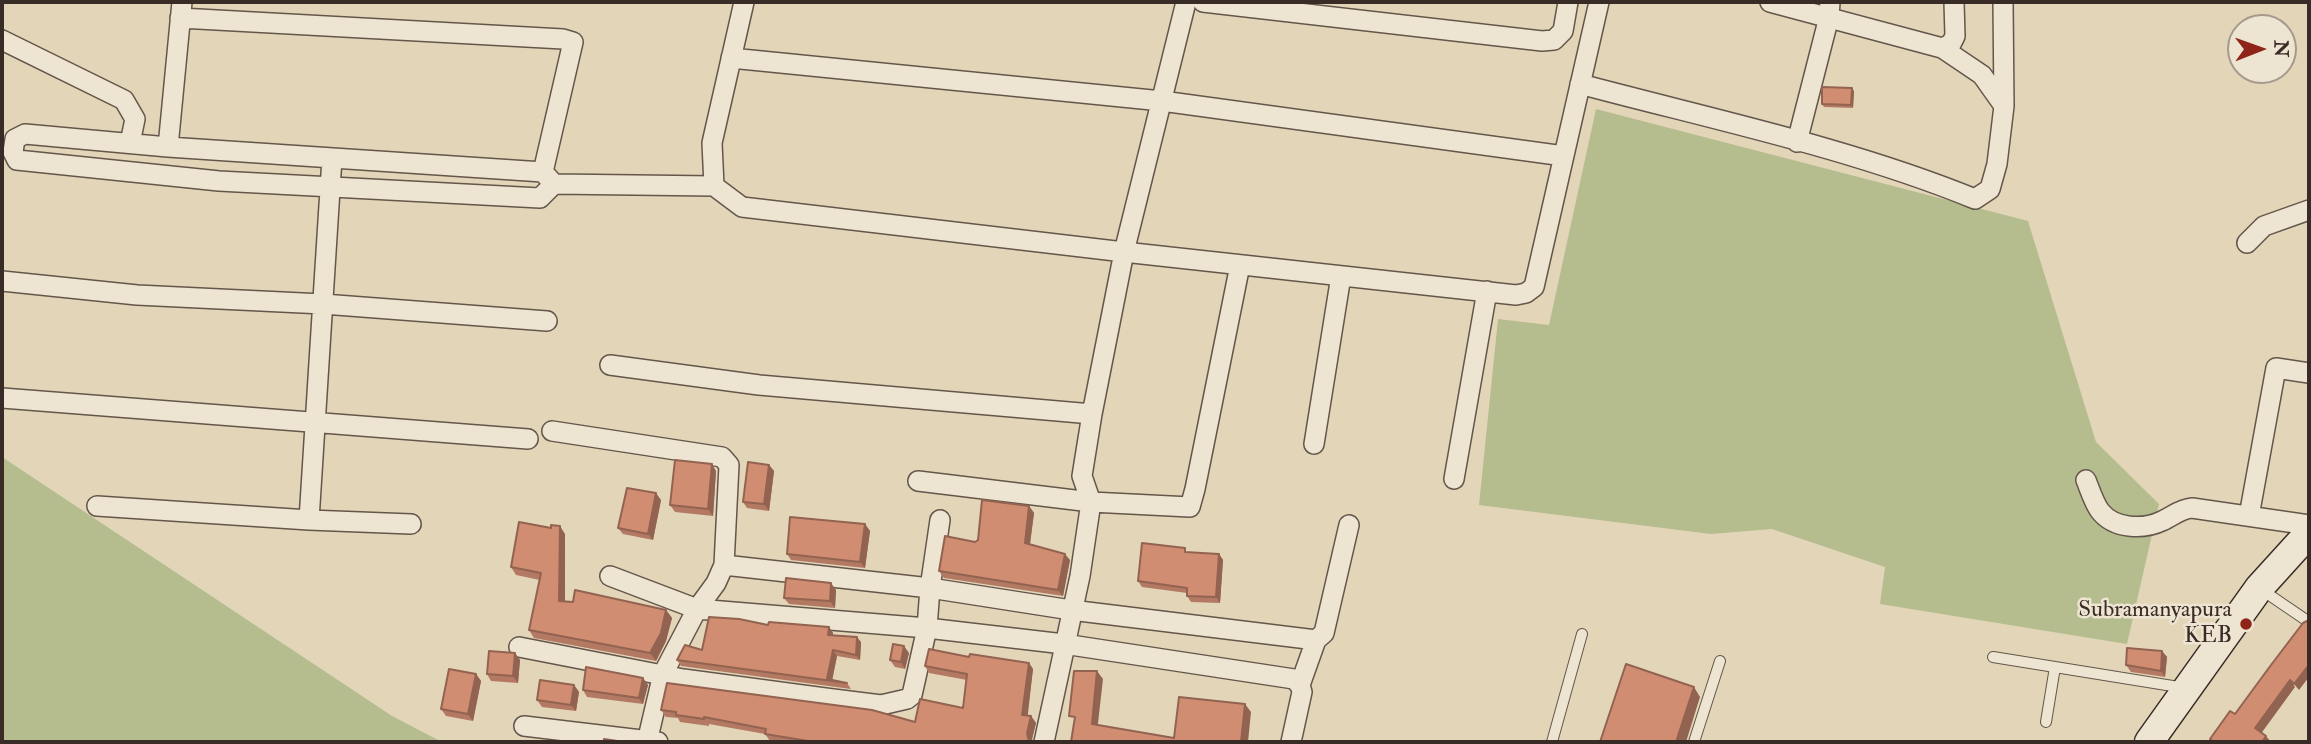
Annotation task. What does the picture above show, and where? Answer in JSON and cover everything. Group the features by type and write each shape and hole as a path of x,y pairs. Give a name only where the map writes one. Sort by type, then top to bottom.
{"main road":[{"path":"2149,742 2259,588 2309,533"}],"street":[{"path":"713,186 712,143 744,2"},
{"path":"1044,742 1080,576 1091,502 1082,476 1124,252 1186,2"},
{"path":"1203,2 1542,41 1555,40 1563,31 1568,2"},
{"path":"168,147 181,10 563,39 573,42 549,178 540,198 330,188 120,172 17,160 13,152 15,139 25,134 168,147 332,158 549,178 713,186 742,207 1516,295 1526,293 1534,287 1599,2"},
{"path":"1770,2 1830,10 1942,48 1982,75 2004,106"},
{"path":"1942,48 1951,44 1955,36 1954,2"},
{"path":"1580,84 1797,142 1927,180 1975,199 1990,189 1997,164 2004,106 2003,2"},
{"path":"1797,142 1830,10"},
{"path":"2,40 124,100 135,119 130,143"},
{"path":"732,58 1162,101 1564,156"},
{"path":"309,520 332,158"},
{"path":"2247,243 2264,226 2309,210"},
{"path":"918,481 1091,502 1189,507 1195,489 1240,265"},
{"path":"1314,444 1340,276"},
{"path":"2,281 137,295 323,304 547,321"},
{"path":"1454,478 1487,292"},
{"path":"610,365 759,385 1093,414"},
{"path":"2249,516 2276,368 2309,373"},
{"path":"2,398 527,439"},
{"path":"524,726 651,742 663,674 724,565 729,465 722,457 552,431"},
{"path":"2086,480 2101,512 2121,525 2143,527 2161,522 2182,509 2192,508 2309,525"},
{"path":"97,506 411,524"},
{"path":"519,647 683,679 881,705 907,699 912,695 927,628 940,520"},
{"path":"1300,685 1316,640 1324,633 1349,525"},
{"path":"724,565 930,588 1071,610 1316,640"},
{"path":"610,576 697,610 927,628 1065,644 1294,679 1302,692 1291,742"}],"lane":[{"path":"2259,588 2309,622"},
{"path":"1552,742 1582,634"},
{"path":"1993,657 2189,689"},
{"path":"1694,742 1720,661"},
{"path":"2046,722 2055,667"}],"green space":[{"path":"1596,109 2028,221 2096,442 2159,504 2127,644 1880,604 1885,567 1772,529 1711,534 1479,505 1498,319 1549,325"},
{"path":"2,457 392,716 442,742 2,742"}],"building":[{"path":"1822,87 1852,88 1851,105 1822,104"},
{"path":"675,460 712,464 708,509 670,505"},
{"path":"748,462 769,465 764,504 743,502"},
{"path":"627,488 656,493 648,534 618,528"},
{"path":"982,500 1029,506 1025,543 1065,554 1058,590 939,571 945,536 975,542 978,540"},
{"path":"790,517 865,524 860,562 787,554"},
{"path":"519,522 551,528 551,525 560,526 559,601 573,602 575,590 666,610 661,633 650,653 529,630 541,573 511,567"},
{"path":"1142,543 1185,548 1185,552 1219,554 1216,597 1187,596 1187,588 1138,581"},
{"path":"786,578 831,583 830,601 784,598"},
{"path":"709,617 768,625 769,622 829,627 828,635 857,637 856,655 833,650 827,679 847,683 677,660 685,645 702,650"},
{"path":"2309,620 2309,668 2308,666 2294,684 2290,680 2255,728 2266,736 2262,742 2214,742 2210,739 2230,711 2235,714 2303,623"},
{"path":"893,644 904,646 901,662 890,660"},
{"path":"2127,648 2162,651 2161,671 2126,665"},
{"path":"929,649 969,657 970,654 1029,663 1022,715 1031,716 1027,733 1029,742 814,742 765,734 766,729 704,717 676,715 676,712 661,710 667,683 872,710 915,722 920,699 963,708 967,674 925,666"},
{"path":"489,651 515,653 513,676 487,674"},
{"path":"1626,664 1694,687 1676,742 1600,742"},
{"path":"586,667 643,678 639,698 583,690"},
{"path":"449,669 476,674 468,714 441,709"},
{"path":"1074,671 1097,671 1092,724 1174,738 1179,697 1245,704 1241,742 1071,742 1075,717 1069,716"},
{"path":"540,680 574,685 571,705 537,700"}],"place":[{"name":"Subramanyapura KEB","path":"2246,624"}]}
